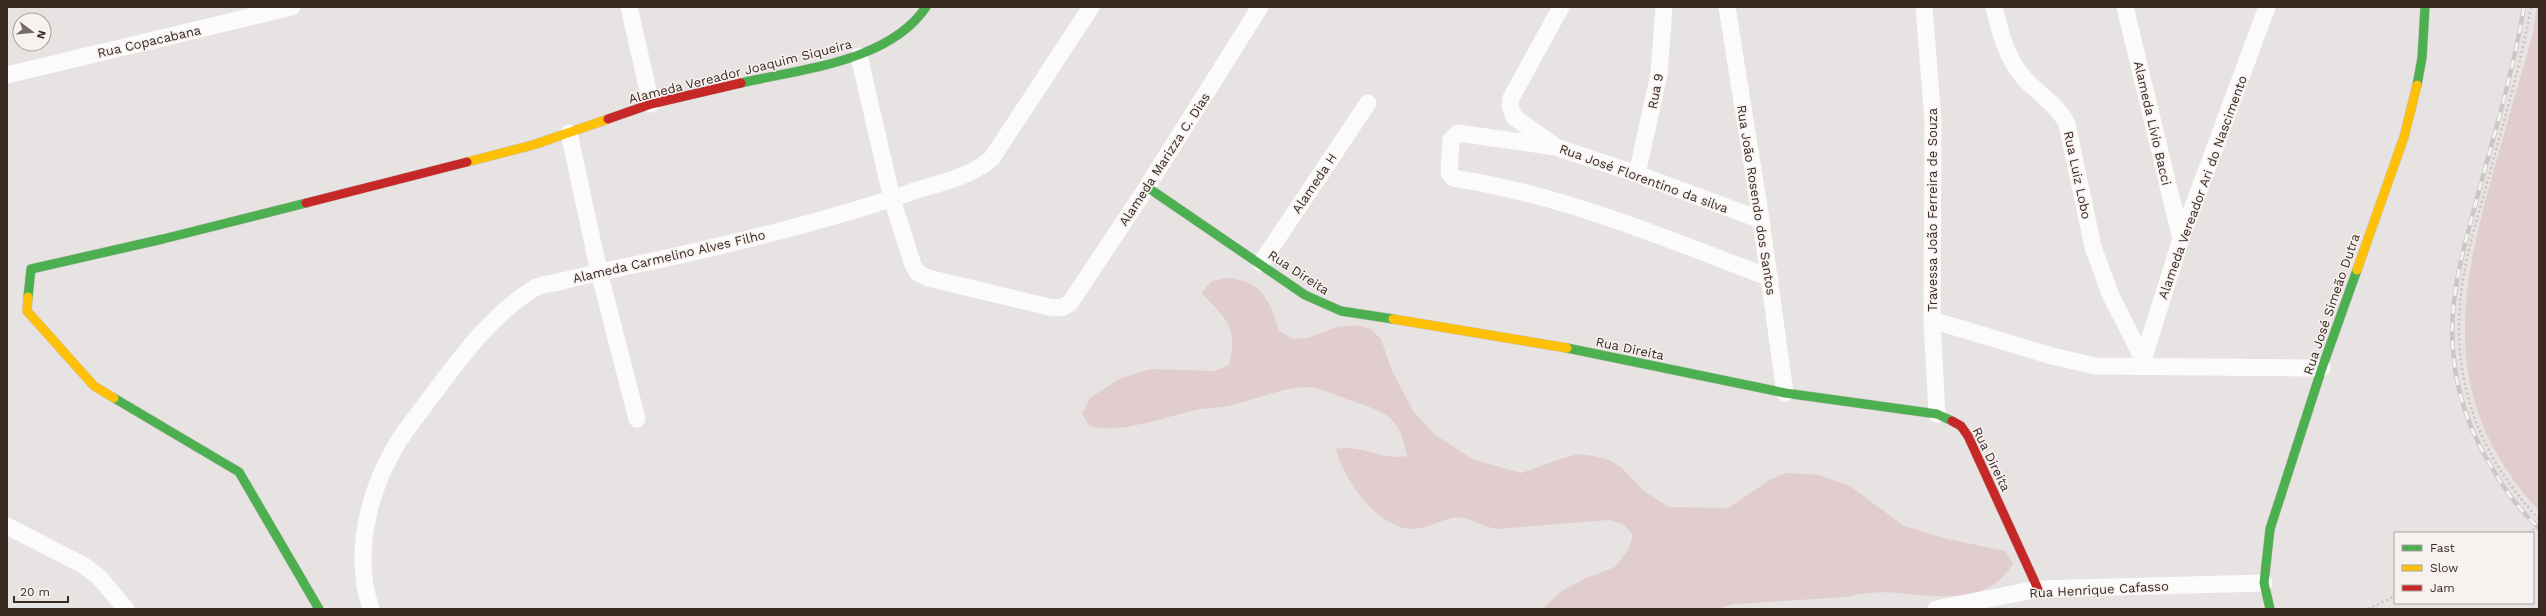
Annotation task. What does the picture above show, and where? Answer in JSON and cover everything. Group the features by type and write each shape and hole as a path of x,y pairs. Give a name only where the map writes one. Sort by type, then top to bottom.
{"street":[{"name":"Rua Copacabana","path":"7,75 292,7"},
{"path":"629,7 651,104"},
{"name":"Alameda Vereador Joaquim Siqueira","path":"319,609 239,472 94,386 27,311 31,269 163,239 502,152 569,133 651,104 859,56 903,33 918,19 926,7"},
{"name":"Alameda Carmelino Alves Filho","path":"371,609 364,573 363,548 368,518 376,489 395,444 478,338 507,309 535,287 728,245 892,199 980,169 992,158 1091,7"},
{"name":"Alameda Marizza C. Dias","path":"892,199 913,265 918,273 928,278 1054,308 1063,307 1070,303 1147,187 1260,7"},
{"name":"Rua José Florentino da silva","path":"1561,7 1511,98 1510,106 1514,117 1521,124 1556,147 1637,174 1762,220"},
{"name":"Rua 9","path":"1637,174 1659,74 1664,7"},
{"name":"Rua João Rosendo dos Santos","path":"1727,7 1762,220 1785,394"},
{"name":"Travessa João Ferreira de Souza","path":"1924,7 1933,121 1932,320 1937,414"},
{"name":"Rua Luiz Lobo","path":"1994,7 2004,47 2012,61 2023,77 2061,112 2067,124 2093,247 2111,296 2142,363"},
{"name":"Alameda Lívio Bacci","path":"2125,7 2181,239"},
{"name":"Alameda Vereador Ari do Nascimento","path":"2142,363 2181,239 2267,7"},
{"name":"Rua José Simeão Dutra","path":"2270,609 2264,583 2270,529 2322,368 2404,137 2422,58 2425,7"},
{"path":"859,56 892,199"},
{"name":"Alameda H","path":"1261,263 1368,103"},
{"path":"569,133 599,272 637,419"},
{"path":"1556,147 1458,134 1451,140 1449,173 1453,178 1498,185 1548,198 1654,233 1770,278"},
{"name":"Rua Direita","path":"1147,187 1261,263 1305,295 1341,311 1569,348 1785,394 1937,414 1961,426 1968,436 2038,589"},
{"path":"1932,320 2052,356 2095,366 2142,363 2322,368"},
{"path":"7,526 83,565 98,576 126,609"},
{"name":"Rua Henrique Cafasso","path":"1936,609 2038,589 2264,583"}],"path":[{"path":"2531,7 2523,48 2468,252 2461,294 2458,336 2462,379 2472,417 2488,450 2506,481 2539,519"},
{"path":"2531,532 2539,525"},
{"path":"2368,609 2394,596"}],"shaded area":[{"path":"2537,7 2539,7 2539,511 2501,461 2478,411 2467,361 2466,310 2472,259 2484,206 2531,41"},
{"path":"1227,278 1249,283 1257,288 1268,301 1279,331 1293,339 1308,338 1337,327 1355,325 1371,329 1381,339 1392,371 1414,412 1434,434 1472,459 1521,473 1579,454 1593,456 1609,460 1622,468 1644,491 1669,507 1728,508 1771,479 1786,473 1819,475 1850,486 1904,526 1947,539 2005,551 2013,563 2003,577 1991,586 1977,592 1962,595 1929,596 1878,592 1846,597 1734,604 1717,609 1542,609 1562,591 1586,578 1615,567 1628,550 1633,535 1623,524 1609,520 1497,529 1462,517 1457,517 1418,529 1399,527 1386,520 1375,511 1354,488 1340,461 1336,449 1355,449 1397,457 1407,456 1401,434 1397,426 1386,415 1379,411 1324,391 1306,387 1277,392 1228,406 1202,409 1130,426 1102,428 1089,426 1082,413 1090,398 1119,379 1151,369 1215,371 1229,365 1232,352 1232,342 1228,324 1201,293 1212,281"}],"railway":[{"path":"2524,7 2510,74 2460,266 2453,308 2452,329 2457,381 2465,410 2476,439 2501,483 2518,507 2539,528"}],"traffic: fast":[{"path":"741,83 816,67 867,52 890,40 910,25 926,7"},
{"path":"2417,85 2422,58 2425,7"},
{"path":"1147,187 1305,295 1341,311 1393,319"},
{"path":"28,297 31,269 163,239 306,203"},
{"path":"2270,609 2264,583 2270,529 2322,368 2357,270"},
{"path":"1567,348 1785,393 1937,414 1952,421"},
{"path":"114,398 239,472 319,609"}],"traffic: slow":[{"path":"2357,270 2404,137 2417,85"},
{"path":"467,162 533,145 608,119"},
{"path":"28,297 27,311 94,386 114,398"},
{"path":"1393,319 1567,348"}],"traffic: jam":[{"path":"608,119 651,104 741,83"},
{"path":"306,203 467,162"},
{"path":"1952,421 1961,426 1968,436 2038,589"}]}
